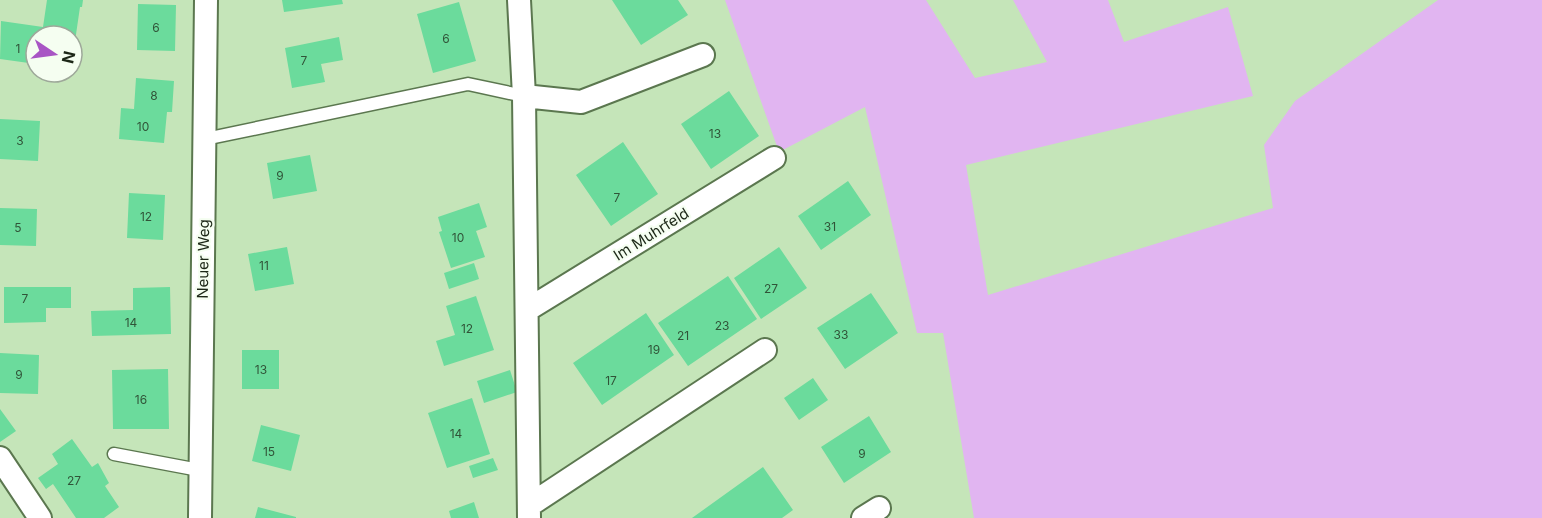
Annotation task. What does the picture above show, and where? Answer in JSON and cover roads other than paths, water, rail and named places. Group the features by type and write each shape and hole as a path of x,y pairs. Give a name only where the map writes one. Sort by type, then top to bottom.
{"street":[{"name":"Neuer Weg","path":"200,518 206,0"},
{"path":"519,0 524,96 529,512"},
{"path":"524,96 581,102 703,55"},
{"name":"Im Muhrfeld","path":"527,310 774,158"},
{"path":"529,512 765,350"},
{"path":"0,458 40,518"}],"lane":[{"path":"205,139 468,84 524,96"},
{"path":"114,454 199,470"}]}
